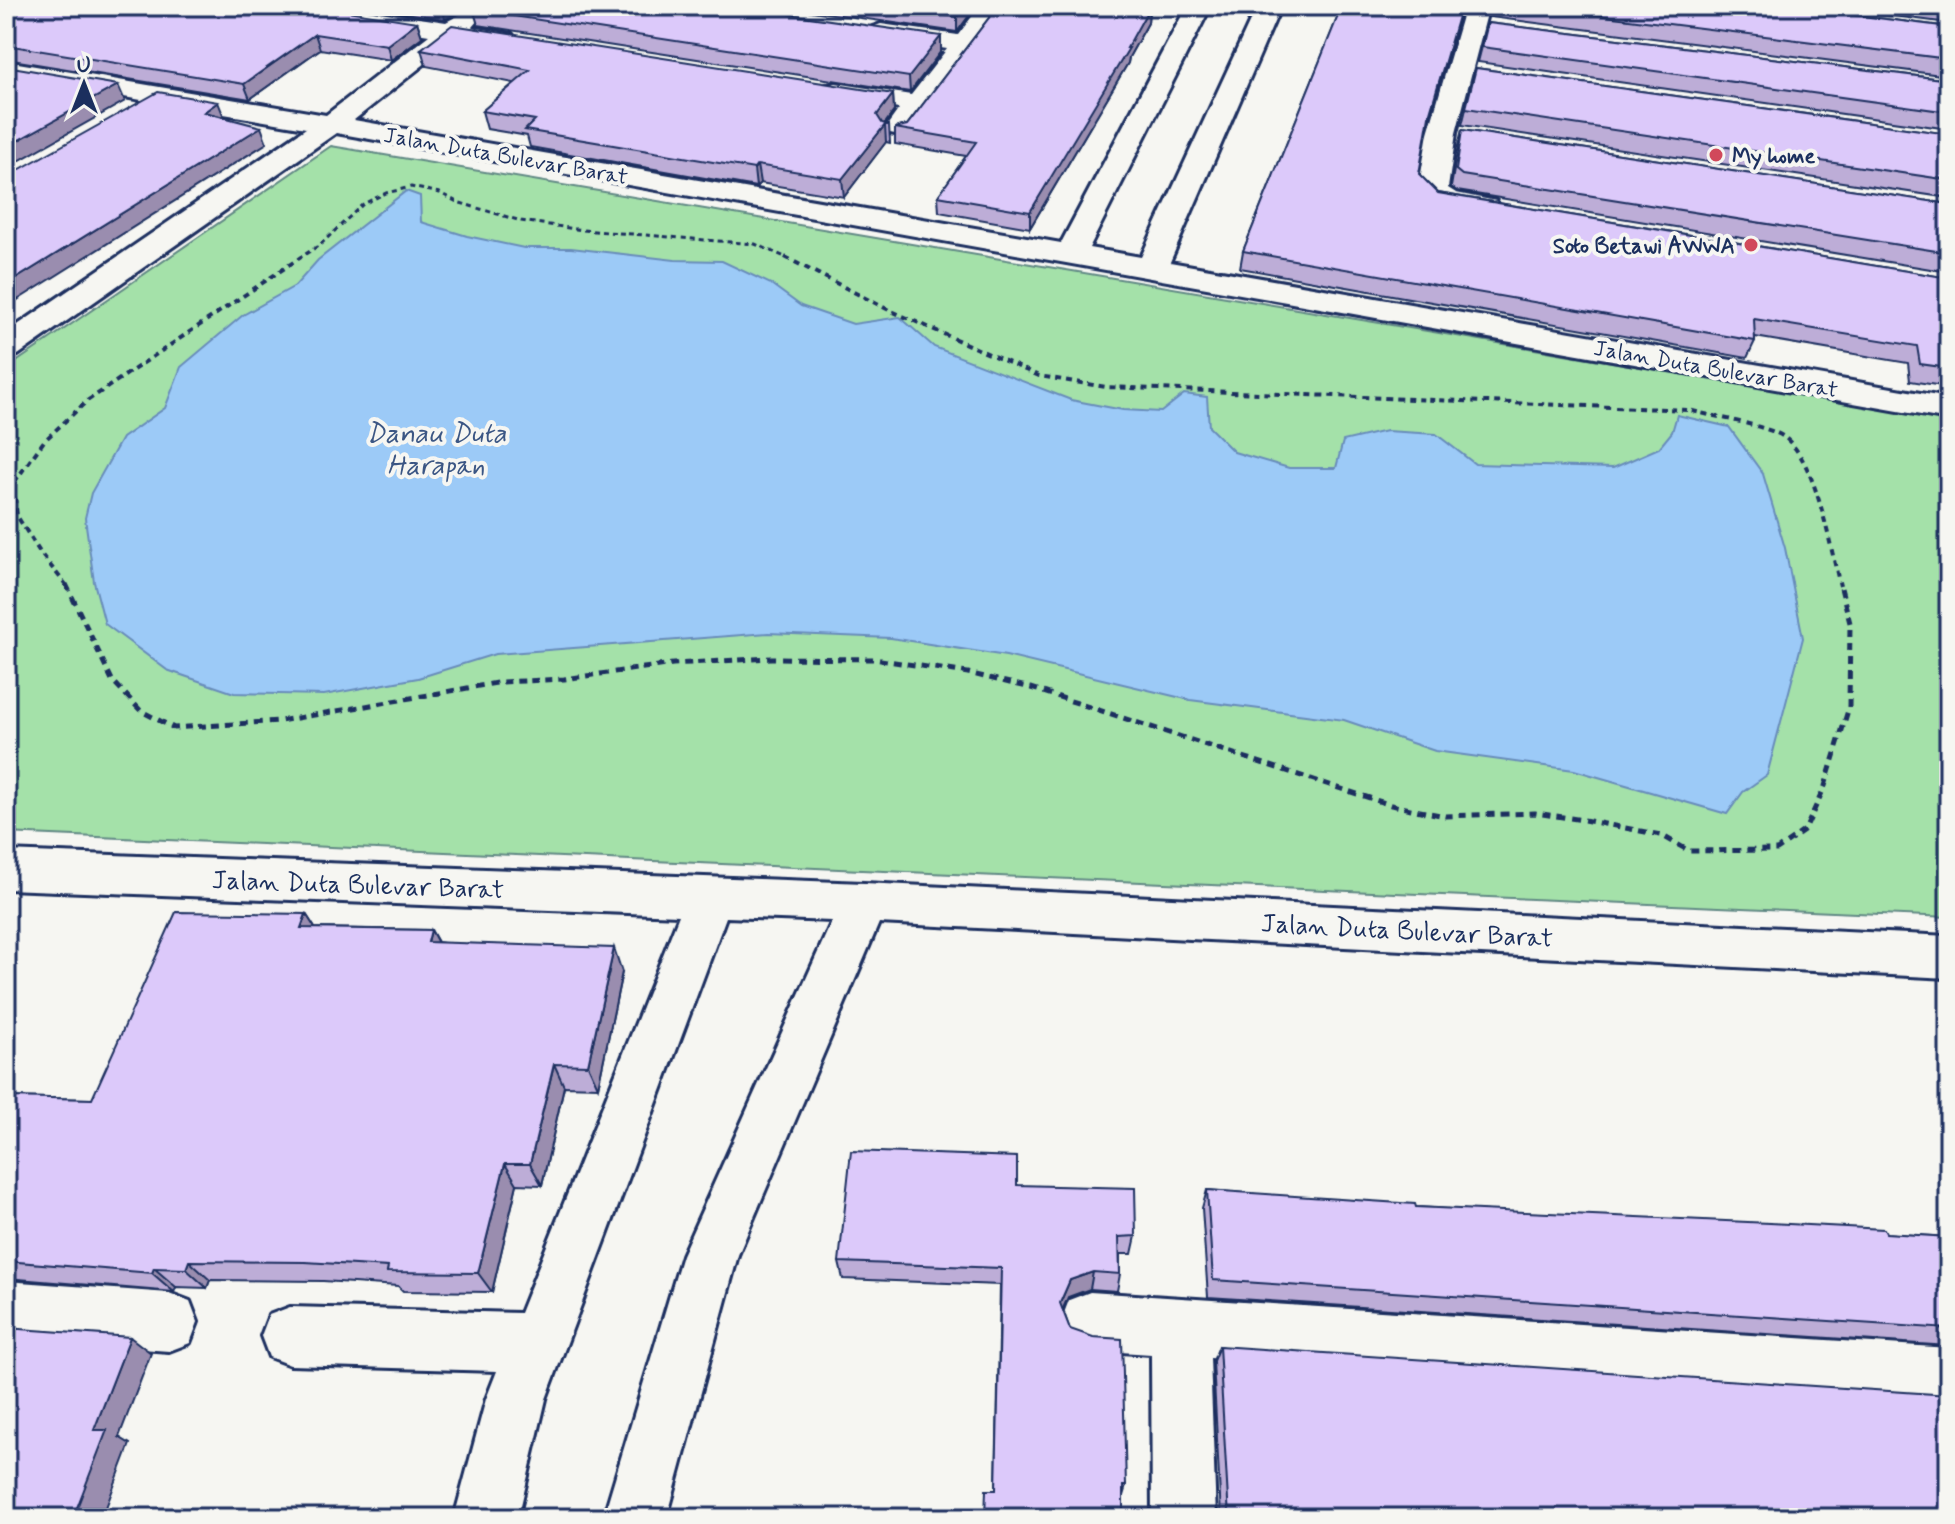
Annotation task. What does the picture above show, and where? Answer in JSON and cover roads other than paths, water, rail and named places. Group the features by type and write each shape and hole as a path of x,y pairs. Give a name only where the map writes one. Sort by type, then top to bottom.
{"street":[{"path":"292,6 526,43"},
{"path":"895,133 993,6"},
{"path":"1071,253 1199,6"},
{"path":"1152,267 1269,6"},
{"path":"346,127 450,31 493,11"},
{"path":"6,348 346,127 479,36 493,11"},
{"path":"1502,30 1474,16 1442,133 1433,191 1447,201 1510,211"},
{"path":"856,28 962,43"},
{"name":"Jalan Duta Bulevar Barat","path":"6,69 1152,267 1949,409"},
{"path":"1460,71 1492,76"},
{"path":"6,93 39,75"},
{"path":"808,87 918,104"},
{"path":"123,116 162,94"},
{"path":"1442,133 1473,138"},
{"name":"Jalan Duta Bulevar Barat","path":"6,870 864,903 1949,957"},
{"path":"486,1518 516,1399 710,898"},
{"path":"635,1518 710,1255 864,903"},
{"path":"6,1310 169,1322"},
{"path":"1090,1321 1949,1378"},
{"path":"1180,1326 1184,1518"},
{"path":"290,1336 537,1343"}],"water":[{"name":"Danau Duta Harapan","path":"406,191 420,196 421,222 467,236 524,248 571,248 675,260 722,261 771,284 801,306 853,324 900,317 934,347 1071,400 1123,410 1161,412 1184,394 1207,397 1209,427 1234,452 1289,468 1336,468 1343,441 1386,431 1436,434 1475,464 1613,468 1659,448 1672,432 1677,415 1729,427 1763,474 1785,548 1803,638 1767,775 1743,792 1727,814 1574,770 1435,751 1344,720 1190,700 1006,656 891,638 768,633 495,654 418,678 324,695 234,693 167,670 105,624 94,582 85,518 91,493 122,438 165,408 181,367 243,315 295,286 318,260"}],"place":[{"name":"My home","path":"1716,155"},
{"name":"Soto Betawi AWWA","path":"1751,245"}]}
